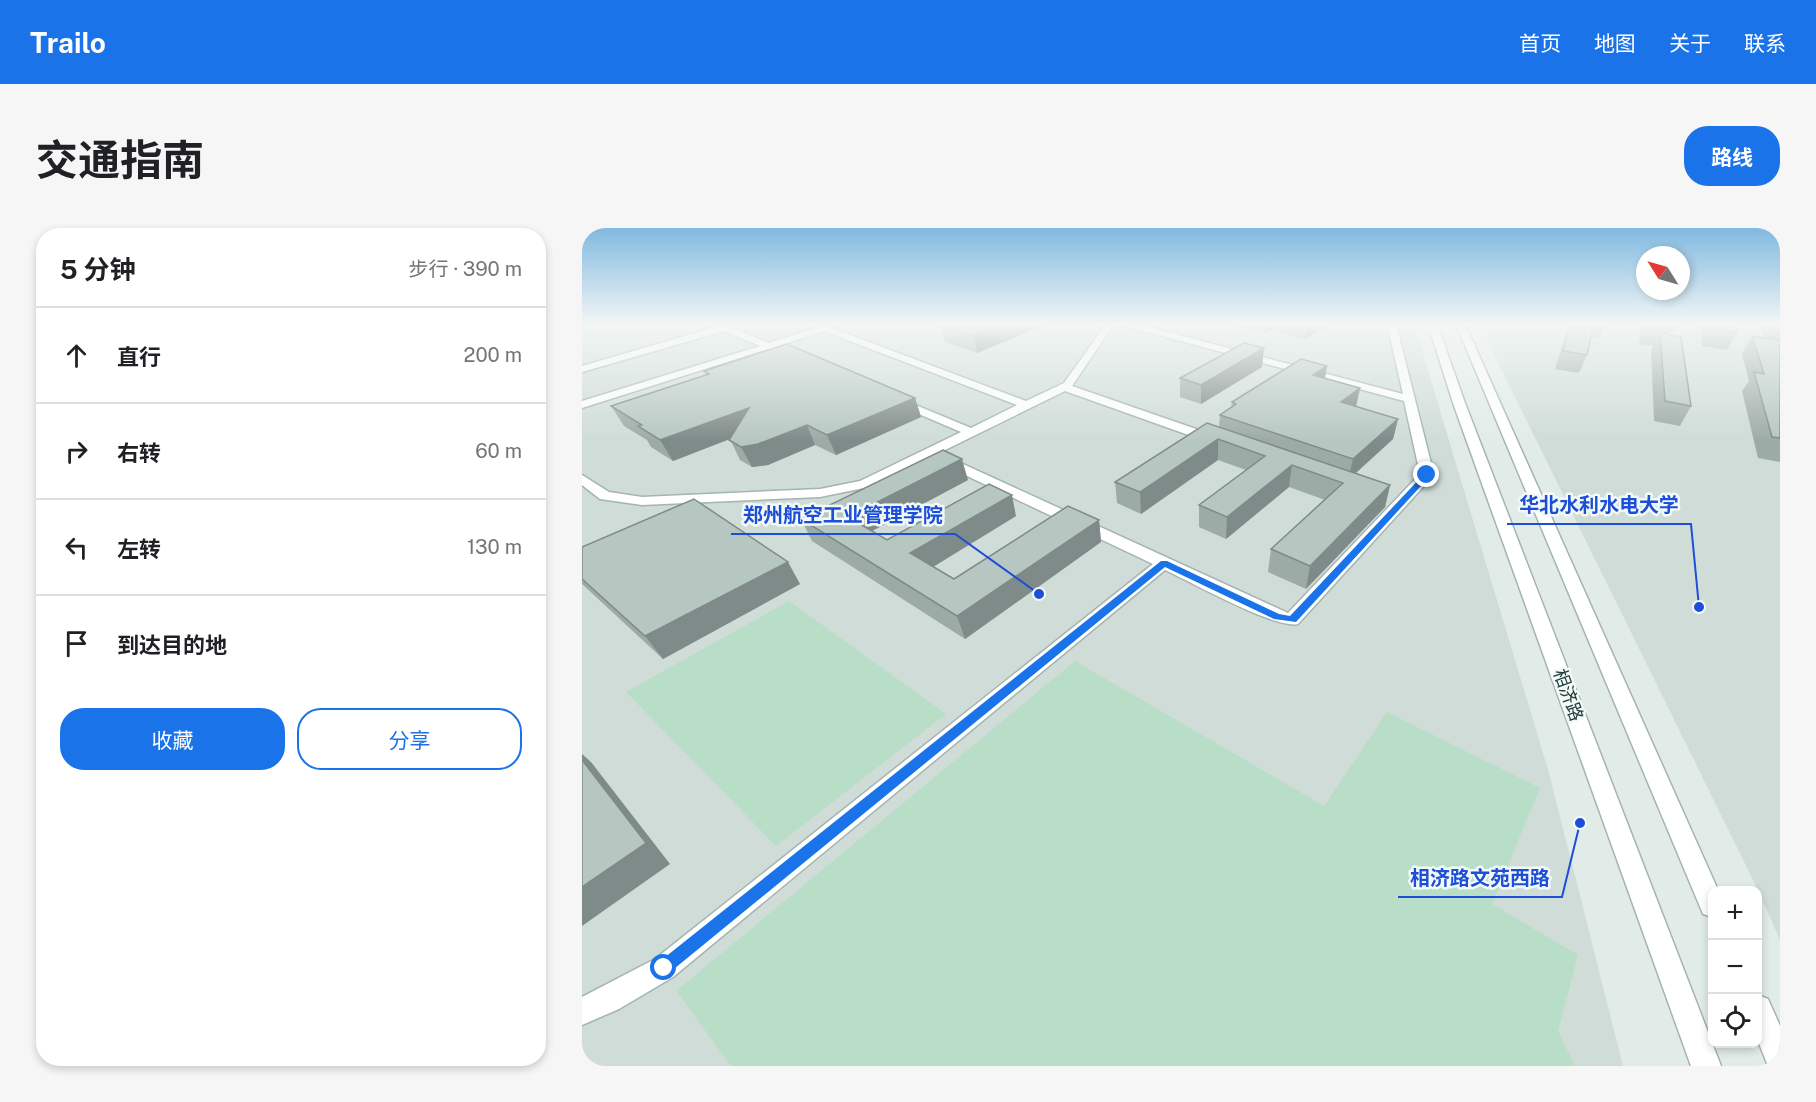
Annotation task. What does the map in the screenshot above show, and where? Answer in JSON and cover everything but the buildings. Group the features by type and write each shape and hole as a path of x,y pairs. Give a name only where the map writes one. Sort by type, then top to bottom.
{"street":[{"path":"582,369 601,363"},
{"path":"582,405 714,363"},
{"path":"917,363 1027,405"},
{"path":"582,478 605,496 642,501 820,493 864,484 1064,387 1081,363"},
{"path":"1275,363 1410,399"},
{"path":"928,453 1277,616 1292,620 1393,503 1427,475 1401,363"},
{"name":"相济路","path":"1445,363 1706,1066"},
{"path":"1477,363 1708,894"},
{"path":"1064,387 1232,446"},
{"path":"886,396 971,432"},
{"path":"582,1011 609,999 664,968 1164,563"},
{"path":"1762,1018 1780,1060"}],"shaded area":[{"path":"582,363 1426,363 1549,773 1623,1066 582,1066"},
{"path":"1498,363 1780,363 1780,940 1762,899 1762,886 1756,886"}],"green space":[{"path":"789,601 946,714 776,846 626,692"},
{"path":"1075,661 1324,806 1387,712 1540,788 1492,904 1578,955 1558,1031 1575,1066 731,1066 676,991"}],"place":[{"name":"郑州航空工业管理学院","path":"1039,594"},
{"name":"华北水利水电大学","path":"1699,607"},
{"name":"相济路文苑西路","path":"1580,823"}],"route":[{"path":"664,968 1164,563 1277,616 1292,620 1427,475"}]}
